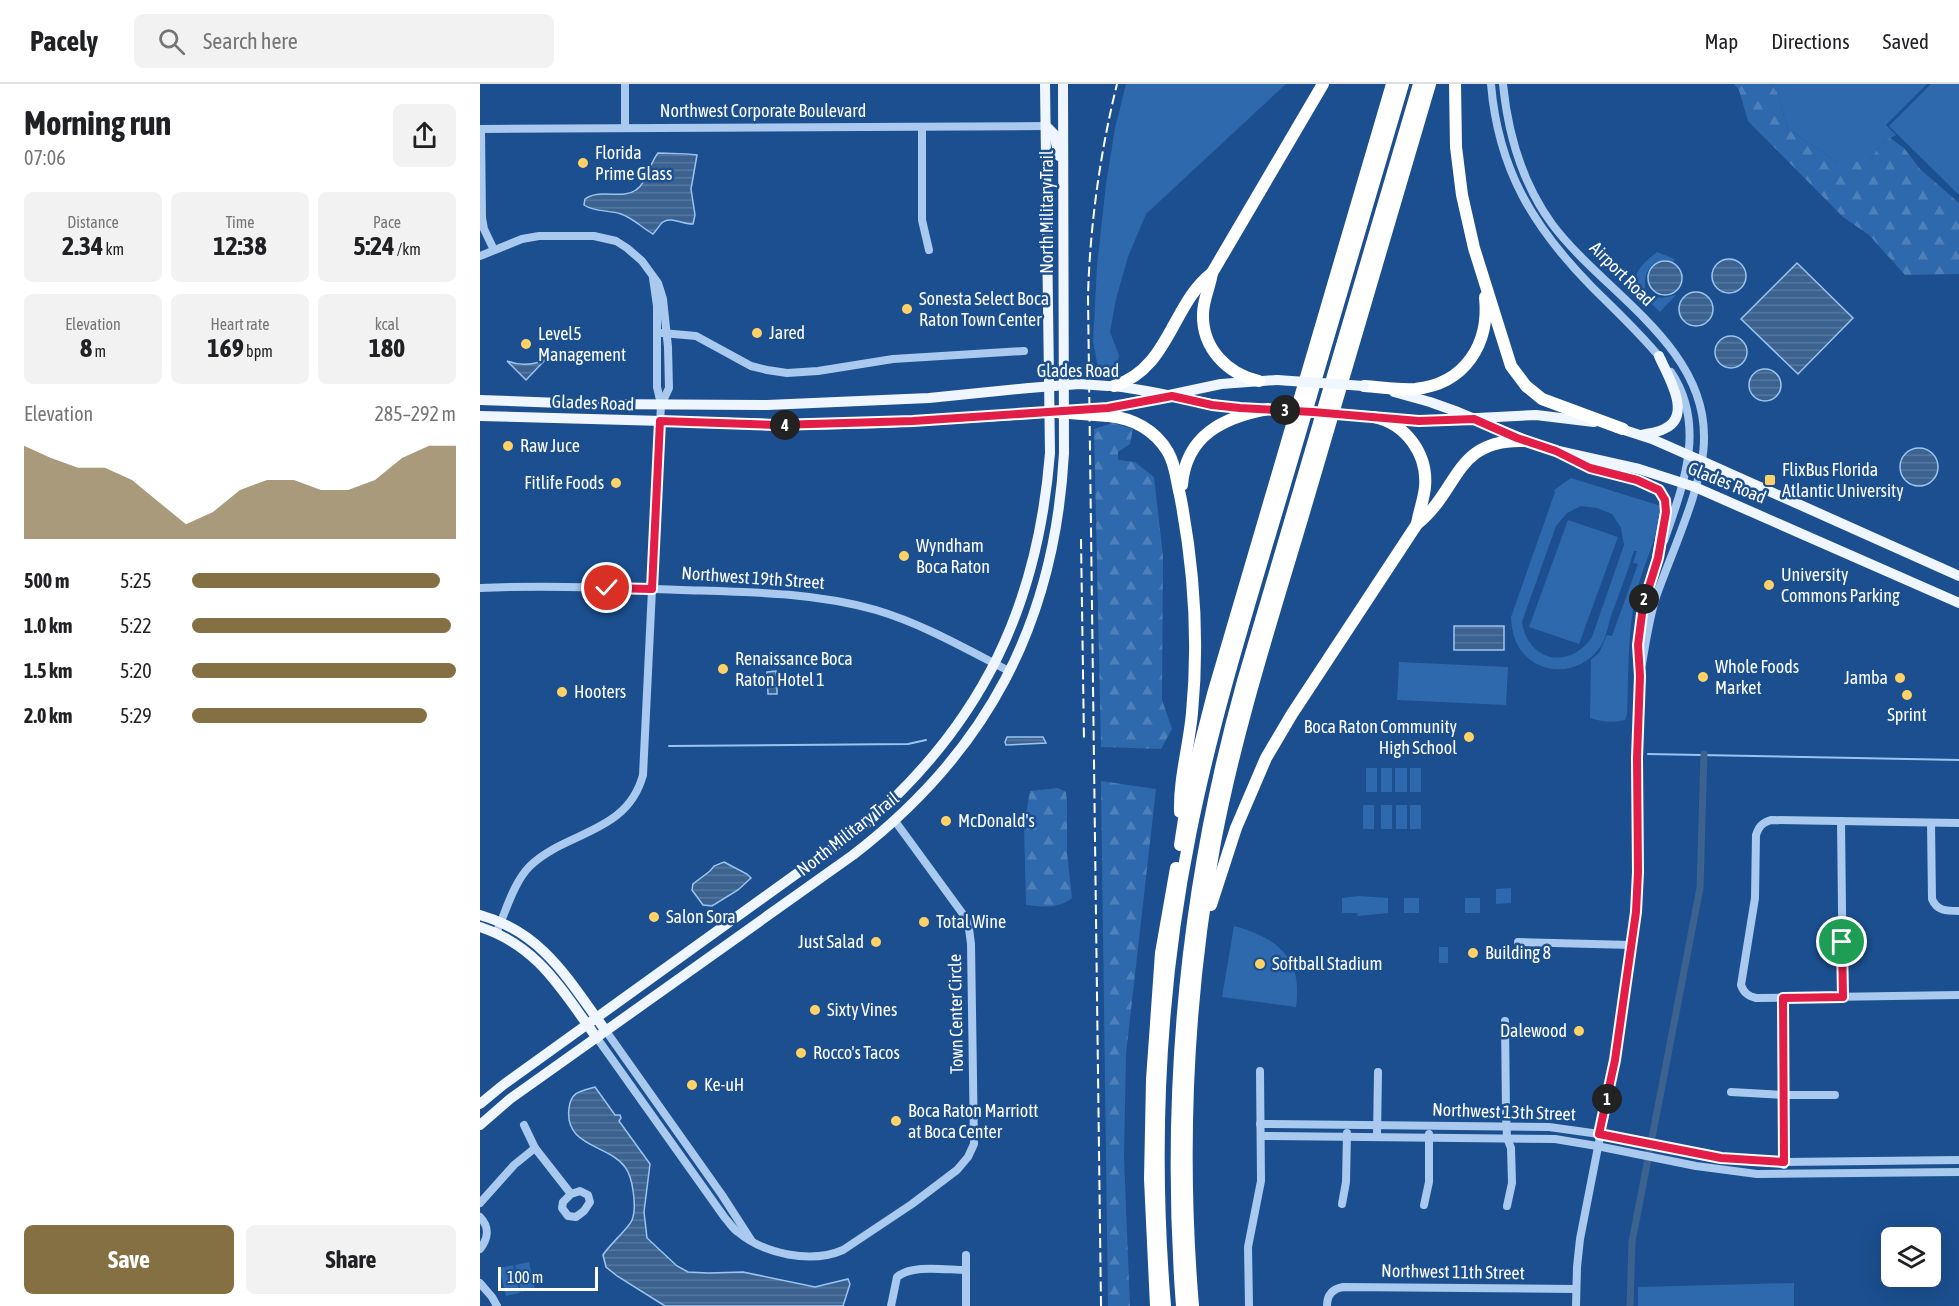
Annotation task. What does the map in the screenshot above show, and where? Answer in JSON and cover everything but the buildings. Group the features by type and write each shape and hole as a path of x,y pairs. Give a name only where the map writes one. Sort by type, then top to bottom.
{"highway":[{"path":"1259,381 1244,377 1221,361 1209,343 1203,314 1212,273 1323,84"},
{"path":"1156,1306 1150,1187 1152,1080 1161,954 1189,788 1210,702 1392,84"},
{"path":"1165,1306 1160,1203 1162,1062 1172,959 1190,838 1221,703 1403,84"},
{"path":"1182,1306 1176,1200 1178,1078 1189,947 1206,834 1243,681 1419,84"},
{"path":"1192,1306 1187,1215 1187,1116 1192,1017 1200,944 1217,832 1247,704 1430,84"},
{"path":"1455,84 1456,147 1462,195 1483,275 1514,371 1526,386 1548,402 1623,429"},
{"path":"1111,386 1129,380 1150,364 1200,282 1212,273"},
{"path":"1364,386 1422,388 1442,382 1459,371 1477,349 1484,329 1486,308 1483,275"},
{"path":"1183,510 1184,471 1198,442 1213,428 1225,421 1268,409"},
{"path":"1056,412 1108,412 1137,423 1162,443 1176,470 1192,585 1195,636 1192,711 1179,796 1181,840"},
{"path":"1374,417 1390,422 1399,428 1412,441 1420,454 1425,483 1417,524"},
{"path":"1200,944 1230,845 1251,790 1266,758 1292,714 1417,524 1430,514 1460,468 1473,454 1496,443 1525,441"}],"main road":[{"name":"North Military Trail","path":"480,1104 591,1021 867,823 912,781 959,724 995,664 1016,616 1030,573 1047,490 1050,453 1045,84"},
{"name":"North Military Trail","path":"480,1125 510,1099 853,855 895,821 942,773 965,744 1009,671 1032,622 1046,579 1062,493 1064,453 1063,84"},
{"path":"1046,126 1054,134 1064,180"},
{"path":"1641,435 1668,428 1675,421 1678,412 1676,396 1659,356"},
{"name":"Glades Road","path":"1108,412 1221,384 1276,380 1364,386 1430,402 1525,441 1556,451 1627,466 1695,487 1959,603"},
{"name":"Glades Road","path":"480,400 588,404 842,403 929,398 1079,384 1111,386 1212,405 1419,421 1513,415 1549,416 1589,421 1641,435 1959,576"},
{"name":"Glades Road","path":"480,416 837,424 1056,412"},
{"path":"1556,451 1590,468 1653,486 1661,493 1666,507 1658,558"},
{"path":"787,902 798,874"},
{"path":"760,921 779,887"},
{"path":"480,915 536,958 591,1021 606,1031"},
{"path":"480,927 499,928"},
{"path":"591,1021 597,1038"}],"street":[{"path":"625,84 625,128"},
{"name":"Airport Road","path":"1491,84 1495,118 1504,153 1517,188 1534,219 1577,272 1659,356 1675,378 1685,400 1690,429 1689,456 1684,483 1646,591 1638,645 1640,676"},
{"name":"Airport Road","path":"1503,84 1508,121 1518,156 1527,179 1548,217 1576,252 1668,344 1691,378 1698,397 1704,423 1702,461 1654,603 1640,676"},
{"path":"922,126 922,220 929,250"},
{"name":"Northwest Corporate Boulevard","path":"480,129 1046,126"},
{"path":"480,129 482,218 484,229 494,250"},
{"path":"480,256 534,236 601,237 616,241 627,248 642,261 658,283 663,299 669,388 661,404"},
{"path":"499,928 519,881 530,867 549,853 609,822 624,807 641,780 661,404 657,387 657,306 653,278"},
{"path":"664,333 696,336 751,366 787,373 826,370 881,360 1024,351"},
{"name":"Northwest 19th Street","path":"480,588 532,586 781,593 842,602 880,611 909,622 1009,671"},
{"path":"1576,1306 1580,1239 1615,1060 1638,888 1637,758 1640,676"},
{"path":"1959,824 1771,820 1764,822 1758,828 1756,835 1755,898 1741,985 1749,997 1761,998 1959,995"},
{"name":"Town Center Circle","path":"597,1038 725,1218 737,1232 751,1240 772,1250 796,1256 823,1256 843,1250 912,1204 965,1163 975,1138 971,944 968,921 895,821"},
{"path":"1841,821 1843,997"},
{"path":"1931,823 1932,899 1940,910 1959,911"},
{"path":"1518,942 1632,945"},
{"path":"1783,998 1784,1174"},
{"path":"1505,1021 1507,1126 1512,1183 1507,1206"},
{"path":"606,1031 722,1195 751,1240"},
{"path":"1249,1306 1248,1247 1262,1181 1260,1071"},
{"path":"1377,1137 1378,1072"},
{"path":"1731,1092 1835,1095"},
{"name":"Northwest 13th Street","path":"1260,1124 1549,1127 1599,1134 1721,1158 1784,1162 1959,1160"},
{"path":"524,1125 535,1148 571,1194"},
{"path":"1342,1204 1346,1182 1347,1125"},
{"path":"1424,1205 1429,1182 1430,1125"},
{"name":"Northwest 13th Street","path":"1261,1136 1555,1139 1726,1171 1784,1174 1959,1172"},
{"path":"480,1203 514,1165 535,1148"},
{"path":"480,1217 486,1224 487,1234 480,1250"},
{"path":"966,1255 966,1306"},
{"path":"891,1306 897,1277 905,1271 914,1269 966,1270"},
{"path":"480,1283 497,1306"},
{"name":"Northwest 11th Street","path":"1328,1306 1327,1300 1331,1293 1343,1287 1576,1289"}],"green space":[{"path":"1126,84 1286,84 1146,214 1128,257 1116,299 1110,332 1119,355 1117,368 1106,373 1098,368 1093,341 1097,266 1106,184 1115,128"},
{"path":"1734,84 1770,84 1777,92 1788,129 1837,162 1868,162 1883,142 1890,138 1904,148 1920,169 1959,203 1959,274 1905,275 1869,235 1843,217 1748,121 1739,90"},
{"path":"1770,84 1927,84 1886,125 1896,135 1883,142 1868,162 1837,162 1788,129 1777,92"},
{"path":"1931,84 1959,84 1959,195 1889,126"},
{"path":"1657,252 1675,259 1673,262 1665,260 1653,264 1646,275 1647,295 1662,298 1676,295 1660,312 1644,296 1636,282 1640,269"},
{"path":"1113,423 1133,429 1130,444 1118,452 1118,460 1135,462 1154,477 1163,556 1162,700 1172,729 1161,749 1101,747 1094,429"},
{"path":"1571,478 1661,506 1655,536 1634,602 1625,720 1608,722 1590,718 1591,660 1599,653 1607,635 1612,636 1638,564 1633,563 1637,551 1634,551 1604,640 1587,660 1571,668 1544,667 1524,654 1514,637 1511,617 1554,490","holes":["1581,506 1597,508 1612,514 1621,528 1624,545 1592,637 1573,654 1551,657 1532,646 1522,622 1556,526 1567,513"]},
{"path":"1568,520 1618,537 1579,644 1529,627"},
{"path":"1399,662 1508,667 1506,705 1397,700"},
{"path":"1366,768 1377,768 1377,792 1366,792"},
{"path":"1381,768 1392,768 1392,792 1381,792"},
{"path":"1395,768 1407,768 1407,792 1395,792"},
{"path":"1410,768 1421,768 1421,792 1410,792"},
{"path":"1101,781 1156,789 1126,1054 1124,1158 1130,1306 1108,1306"},
{"path":"1058,788 1066,792 1067,853 1072,898 1056,906 1026,905 1024,826 1030,791"},
{"path":"1363,805 1374,805 1374,829 1363,829"},
{"path":"1381,805 1392,805 1392,829 1381,829"},
{"path":"1396,805 1407,805 1407,829 1396,829"},
{"path":"1410,805 1421,805 1421,829 1410,829"},
{"path":"1511,888 1511,903 1496,904 1496,889"},
{"path":"1358,896 1388,898 1388,913 1358,916 1357,913 1342,913 1342,898"},
{"path":"1404,898 1419,898 1419,913 1404,913"},
{"path":"1465,898 1480,898 1480,913 1465,913"},
{"name":"Softball Stadium","path":"1234,926 1263,937 1284,953 1295,975 1296,1007 1222,997"},
{"path":"1439,947 1448,947 1448,963 1439,963"},
{"path":"529,1262 535,1289 521,1292 515,1265"},
{"path":"513,1265 520,1293 506,1296 499,1268"},
{"path":"1794,1283 1794,1306 1638,1306 1638,1287"}],"shaded area":[{"path":"658,153 697,155 691,189 695,215 693,224 666,220 653,234 625,216 584,205 585,199 591,196 624,194 636,190 643,183"},
{"path":"1729,259 1741,264 1746,276 1741,288 1729,293 1717,288 1712,276 1717,264"},
{"path":"1665,261 1677,266 1682,278 1677,290 1665,295 1653,290 1648,278 1653,266"},
{"path":"1797,263 1853,318 1798,374 1741,319"},
{"path":"1696,292 1708,297 1713,309 1708,321 1696,326 1684,321 1679,309 1684,297"},
{"path":"1731,336 1742,341 1747,352 1742,363 1731,368 1720,363 1715,352 1720,341"},
{"path":"545,360 526,380 507,361 526,364"},
{"path":"1765,369 1776,374 1781,385 1776,396 1765,401 1754,396 1749,385 1754,374"},
{"path":"1919,448 1932,454 1938,467 1932,480 1919,486 1906,480 1900,467 1906,454"},
{"path":"1454,626 1504,626 1504,650 1454,650"},
{"path":"776,671 777,680 774,680 774,685 777,685 777,694 768,694 767,672"},
{"path":"1007,737 1043,737 1046,743 1006,745"},
{"path":"724,862 751,878 738,890 712,906 703,905 692,890 693,884 714,866"},
{"path":"595,1087 615,1115 620,1115 619,1121 650,1164 644,1212 647,1238 677,1266 688,1272 743,1272 815,1287 848,1279 850,1284 843,1306 665,1306 606,1267 603,1255 632,1220 634,1201 632,1185 625,1167 618,1159 580,1138 569,1121 569,1108 574,1095"}],"waterway":[{"path":"669,746 908,744 926,740"},
{"path":"1648,754 1959,760"},
{"path":"1630,1306 1632,1242 1700,888 1704,754"}],"railway":[{"path":"1101,1306 1088,296 1097,189 1117,84"},
{"path":"1081,539 1084,740"}],"place":[{"name":"Florida Prime Glass","path":"583,163"},
{"name":"Sonesta Select Boca Raton Town Center","path":"907,309"},
{"name":"Jared","path":"757,333"},
{"name":"Level5 Management","path":"526,344"},
{"name":"Raw Juce","path":"508,446"},
{"name":"FlixBus Florida Atlantic University","path":"1770,480"},
{"name":"Fitlife Foods","path":"616,483"},
{"name":"Wyndham Boca Raton","path":"904,556"},
{"name":"University Commons Parking","path":"1769,585"},
{"name":"Renaissance Boca Raton Hotel 1","path":"723,669"},
{"name":"Whole Foods Market","path":"1703,677"},
{"name":"Jamba","path":"1900,678"},
{"name":"Hooters","path":"562,692"},
{"name":"Sprint","path":"1907,695"},
{"name":"Boca Raton Community High School","path":"1469,737"},
{"name":"McDonald's","path":"946,821"},
{"name":"Salon Sora","path":"654,917"},
{"name":"Total Wine","path":"924,922"},
{"name":"Just Salad","path":"876,942"},
{"name":"Building 8","path":"1473,953"},
{"name":"Softball Stadium","path":"1260,964"},
{"name":"Sixty Vines","path":"815,1010"},
{"name":"Dalewood","path":"1579,1031"},
{"name":"Rocco's Tacos","path":"801,1053"},
{"name":"Ke-uH","path":"692,1085"},
{"name":"Boca Raton Marriott at Boca Center","path":"896,1121"}],"route":[{"path":"607,588 652,589 660,421 805,425 913,421 1108,408 1172,396 1200,403 1240,408 1419,421 1474,419 1517,438 1556,451 1590,468 1646,483 1656,488 1664,496 1666,502 1658,558 1644,599 1638,637 1640,676 1637,758 1637,898 1615,1060 1599,1134 1721,1158 1784,1162 1783,998 1843,997 1842,942"}]}
